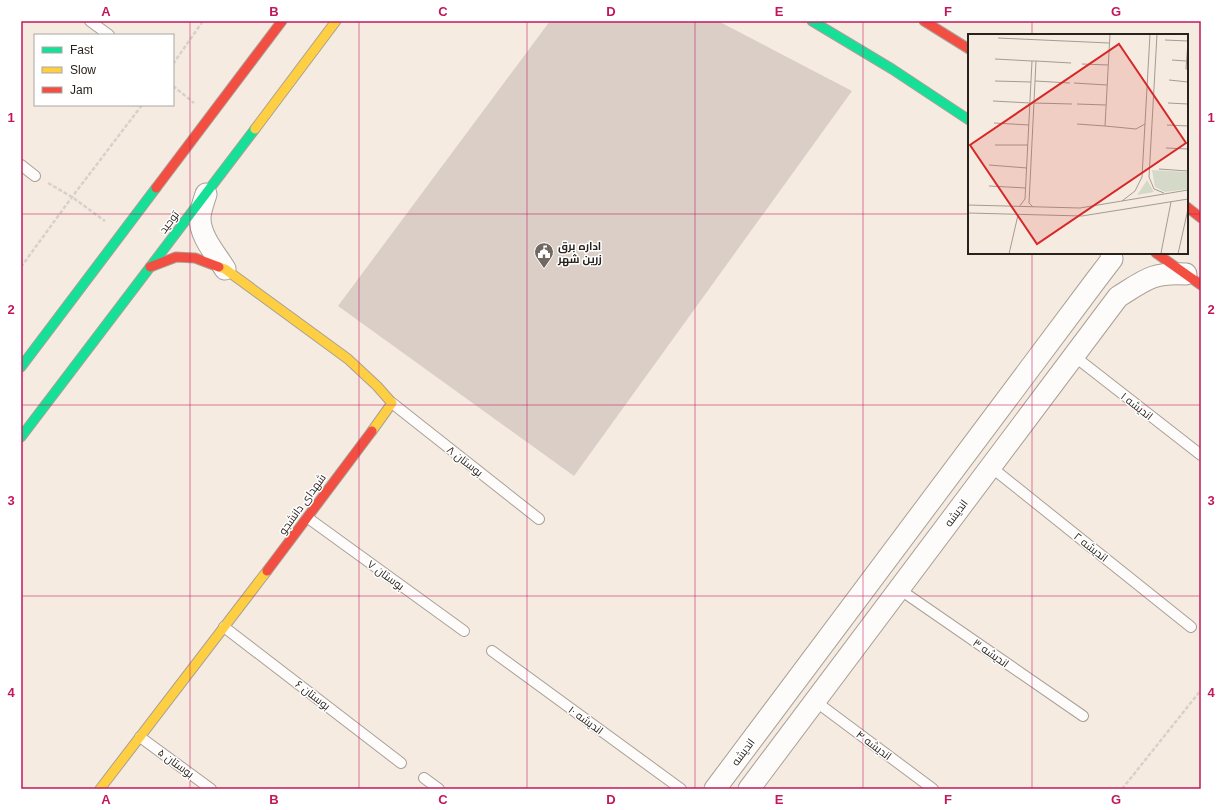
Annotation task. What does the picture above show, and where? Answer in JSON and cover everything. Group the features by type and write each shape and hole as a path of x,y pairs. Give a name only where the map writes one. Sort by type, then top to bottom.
{"main road":[{"path":"21,367 282,21"},
{"name":"توحید","path":"21,437 336,21"},
{"path":"812,21 845,39 968,119"},
{"path":"924,21 968,48"},
{"path":"1188,208 1201,218"},
{"path":"1157,254 1194,280"},
{"path":"150,267 176,258 195,258 225,269 348,359 377,386 392,403"},
{"name":"شهدای دانشجو","path":"100,789 308,518 392,403"}],"street":[{"path":"206,194 200,218 202,229 210,246 225,269"},
{"name":"اندیشه","path":"715,789 1112,259 1110,254"},
{"name":"اندیشه","path":"749,789 1118,297 1148,278 1168,273 1194,280"},
{"path":"1096,280 1118,297"},
{"path":"783,698 810,708"}],"lane":[{"path":"90,21 108,34"},
{"path":"21,165 36,176"},
{"name":"اندیشه ۱","path":"1074,356 1201,455"},
{"name":"بوستان ۸","path":"392,403 539,519"},
{"name":"اندیشه ۲","path":"990,467 1191,627"},
{"name":"بوستان ۷","path":"308,518 464,631"},
{"name":"اندیشه ۳","path":"899,589 1083,716"},
{"name":"بوستان ۶","path":"224,627 401,763"},
{"name":"اندیشه ۱۰","path":"492,651 681,789"},
{"name":"اندیشه ۴","path":"810,708 933,789"},
{"name":"بوستان ۵","path":"140,737 212,789"},
{"path":"424,778 439,789"}],"path":[{"path":"174,63 203,21"},
{"path":"174,87 194,103 211,114"},
{"path":"21,267 72,196 141,106"},
{"path":"36,176 72,196 105,220 121,234"},
{"path":"1122,789 1201,690"}],"building":[{"name":"اداره برق زرین شهر","path":"550,21 718,21 852,91 574,476 338,306"}],"traffic: fast":[{"path":"812,21 892,69 968,119"},
{"path":"21,437 255,129"},
{"path":"21,367 156,188"}],"traffic: slow":[{"path":"255,129 336,21"},
{"path":"219,267 225,269 348,359 377,386 392,403 372,431"},
{"path":"100,789 267,571"}],"traffic: jam":[{"path":"156,188 282,21"},
{"path":"924,21 968,48"},
{"path":"1188,208 1201,218"},
{"path":"1157,254 1201,285"},
{"path":"150,267 176,257 195,258 219,267"},
{"path":"267,571 372,431"}],"place":[{"name":"اداره برق زرین شهر","path":"544,269"}]}
